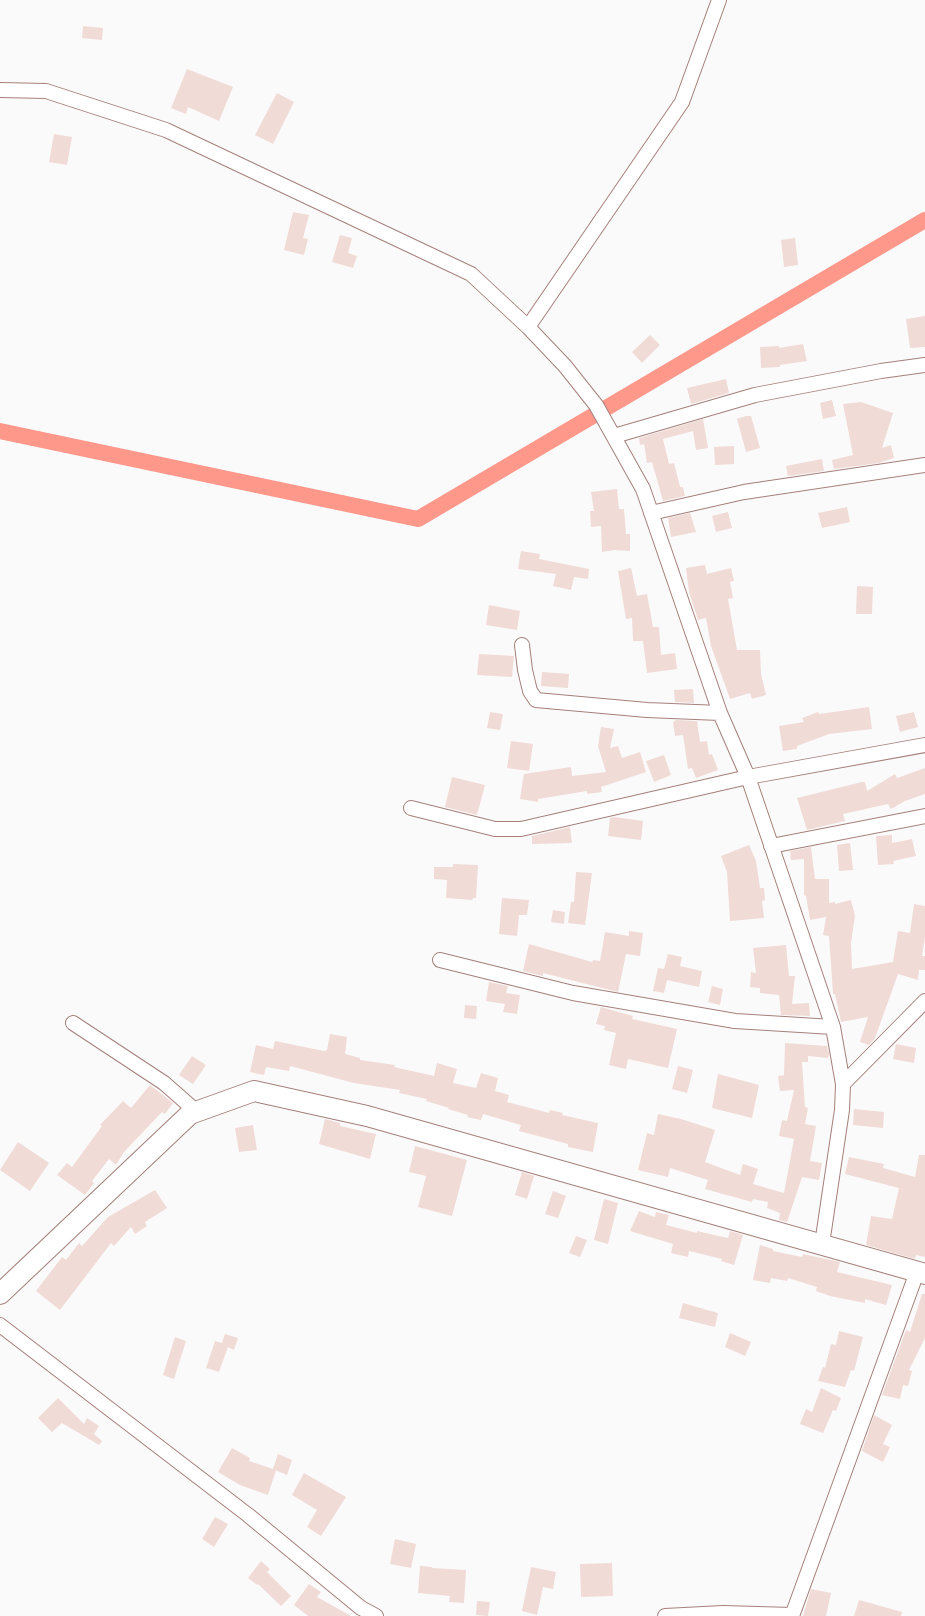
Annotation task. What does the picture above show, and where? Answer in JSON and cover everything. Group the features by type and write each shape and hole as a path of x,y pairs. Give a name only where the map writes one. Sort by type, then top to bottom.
{"street":[{"path":"528,327 682,102 719,0"},
{"path":"0,90 46,91 166,130 471,274 528,327 564,366 599,411 642,489 720,713 748,777 833,1027 843,1084 842,1110 822,1244"},
{"path":"614,436 755,395 925,365"},
{"path":"651,513 744,492 925,465"},
{"path":"522,645 530,691 536,700 647,710 720,713"},
{"path":"411,808 495,829 521,829 748,777 925,745"},
{"path":"771,846 925,816"},
{"path":"440,960 573,993 735,1022 833,1027"},
{"path":"843,1084 925,1001"},
{"path":"73,1023 164,1083 197,1112"},
{"path":"0,1294 190,1114 254,1090 367,1116 921,1273 792,1615 723,1613 665,1616"},
{"path":"0,1325 248,1515 361,1608 376,1616"}],"building":[{"path":"83,26 103,28 102,40 82,38"},
{"path":"187,69 233,87 219,121 188,107 186,114 171,108"},
{"path":"277,93 294,102 273,144 255,135"},
{"path":"54,134 72,137 67,165 49,162"},
{"path":"293,212 309,215 303,238 308,239 304,255 284,250"},
{"path":"340,235 352,238 348,253 357,256 353,268 332,262"},
{"path":"795,238 798,265 784,267 781,240"},
{"path":"925,316 925,347 910,348 906,319"},
{"path":"650,335 660,345 642,363 632,352"},
{"path":"803,344 807,361 780,365 780,367 761,368 760,347 779,346 779,348"},
{"path":"726,379 729,393 691,404 687,388"},
{"path":"832,400 836,416 823,419 820,403"},
{"path":"861,402 893,413 882,448 891,445 894,458 879,463 834,469 832,460 853,455 843,404"},
{"path":"751,416 760,448 746,452 737,419"},
{"path":"703,419 708,448 696,450 693,431 663,439 669,464 674,463 680,487 683,487 685,496 663,501 652,462 647,463 644,444 640,445 639,438"},
{"path":"734,446 734,464 715,465 714,447"},
{"path":"822,459 824,471 788,476 786,466"},
{"path":"617,489 619,509 624,509 626,534 630,534 630,551 602,552 601,526 591,527 590,511 594,511 591,492"},
{"path":"847,507 850,522 822,528 818,513"},
{"path":"728,512 732,528 716,532 712,516"},
{"path":"690,513 696,532 671,537 668,518"},
{"path":"521,551 540,554 539,559 589,569 588,579 574,577 571,590 553,586 556,574 518,569"},
{"path":"705,565 707,574 731,568 734,581 730,582 733,598 728,599 737,650 760,650 761,674 766,695 752,699 750,693 730,699 711,646 706,618 698,620 689,592 686,568"},
{"path":"631,568 637,596 647,594 653,627 659,627 661,655 675,653 677,669 647,673 643,641 633,641 632,618 626,619 618,571"},
{"path":"857,586 873,587 872,614 856,614"},
{"path":"489,605 520,611 517,630 486,625"},
{"path":"479,654 514,656 512,677 477,675"},
{"path":"542,672 569,674 568,688 541,686"},
{"path":"693,689 694,703 675,702 674,690"},
{"path":"869,707 872,729 829,734 797,746 797,749 783,751 779,726 804,722 802,718 818,712 819,714"},
{"path":"490,712 503,714 500,730 487,728"},
{"path":"914,712 918,727 900,732 896,716"},
{"path":"676,720 697,721 700,742 707,741 709,755 712,754 718,770 696,778 692,768 688,769 683,735 675,736 673,722"},
{"path":"601,727 614,729 610,748 618,746 622,758 640,752 646,772 601,787 602,792 587,794 587,791 538,799 538,802 520,799 524,774 571,767 572,776 606,772 598,746"},
{"path":"511,741 533,744 529,771 507,768"},
{"path":"664,755 671,775 654,782 646,761"},
{"path":"925,768 925,794 891,809 888,804 843,814 845,821 807,830 797,798 862,782 865,782 867,791 895,774 897,778"},
{"path":"452,777 485,785 477,815 445,807"},
{"path":"610,818 643,821 641,840 608,836"},
{"path":"570,827 572,843 532,844 532,836"},
{"path":"892,835 892,843 912,839 916,856 893,861 894,864 878,865 876,836"},
{"path":"850,843 853,870 839,871 837,845"},
{"path":"749,845 756,861 760,888 764,888 765,900 762,901 764,918 730,921 727,872 721,856"},
{"path":"811,847 815,879 829,879 829,903 835,902 835,904 851,900 855,916 851,943 852,969 893,962 898,931 910,933 914,904 925,906 925,937 922,956 925,956 925,970 919,970 918,980 898,974 875,1038 869,1045 860,1042 868,1017 841,1022 835,994 833,994 829,936 823,935 826,917 810,920 804,895 804,859 791,860 790,851"},
{"path":"453,864 478,865 476,898 472,900 446,898 447,880 434,879 434,867 453,867"},
{"path":"576,872 592,873 585,925 568,923 571,902 574,902"},
{"path":"502,898 529,900 527,915 519,915 517,936 499,934"},
{"path":"553,910 565,912 564,924 551,922"},
{"path":"629,931 643,933 640,956 626,954 618,992 543,973 543,976 523,971 529,944 592,962 593,960 600,961 605,932 629,936"},
{"path":"786,945 789,976 795,976 792,1004 809,1003 810,1016 781,1015 779,995 760,993 760,988 750,987 751,972 756,973 753,948"},
{"path":"668,954 682,957 680,966 702,971 699,987 667,980 664,993 653,991 658,968 664,969"},
{"path":"489,982 508,986 506,993 520,995 517,1014 503,1012 505,1004 486,1001"},
{"path":"712,986 723,989 720,1005 708,1002"},
{"path":"465,1005 477,1006 476,1019 464,1018"},
{"path":"601,1007 633,1016 632,1019 677,1029 668,1068 628,1059 626,1069 609,1065 616,1033 604,1030 605,1026 596,1024"},
{"path":"330,1034 347,1037 345,1054 360,1058 360,1060 395,1065 394,1067 434,1076 437,1063 457,1069 453,1083 476,1088 481,1073 498,1078 495,1091 509,1095 507,1102 549,1113 550,1110 563,1113 562,1115 598,1123 593,1152 568,1147 568,1144 519,1131 521,1125 483,1114 481,1120 467,1117 468,1115 426,1101 427,1099 399,1093 400,1090 354,1083 290,1066 289,1071 266,1067 264,1075 250,1072 256,1045 273,1049 275,1041 324,1051 327,1050"},
{"path":"785,1043 827,1046 829,1054 828,1058 808,1056 808,1062 802,1062 805,1107 808,1108 805,1124 816,1126 810,1161 822,1163 819,1180 802,1177 787,1222 779,1220 780,1213 767,1208 768,1202 753,1199 752,1202 705,1189 708,1180 670,1168 668,1177 638,1170 647,1133 654,1135 658,1114 715,1130 705,1162 740,1175 743,1164 758,1169 753,1184 784,1193 794,1139 779,1136 782,1120 787,1121 794,1090 780,1091 778,1076 784,1075"},
{"path":"896,1044 916,1048 914,1063 893,1059"},
{"path":"192,1056 206,1065 193,1084 179,1075"},
{"path":"678,1066 693,1070 687,1093 672,1089"},
{"path":"718,1074 759,1085 752,1118 712,1108"},
{"path":"150,1085 173,1103 165,1114 162,1112 124,1152 116,1165 109,1159 92,1181 94,1183 85,1195 57,1175 67,1163 72,1167 102,1126 100,1125 123,1101 131,1108"},
{"path":"854,1109 884,1112 883,1128 853,1125"},
{"path":"325,1119 340,1123 340,1126 376,1134 370,1159 319,1144"},
{"path":"253,1125 257,1150 239,1152 235,1128"},
{"path":"18,1142 49,1163 30,1191 0,1170"},
{"path":"415,1146 467,1160 452,1216 418,1207 426,1176 409,1172"},
{"path":"919,1155 925,1155 925,1257 916,1255 915,1259 866,1245 871,1216 892,1219 899,1188 845,1174 849,1157 884,1164 883,1168 915,1177"},
{"path":"522,1172 534,1176 527,1199 515,1195"},
{"path":"155,1190 167,1208 145,1222 147,1226 135,1234 131,1227 114,1246 111,1243 60,1310 36,1291 62,1257 66,1260 79,1243 82,1246 108,1217"},
{"path":"553,1191 566,1196 558,1218 545,1214"},
{"path":"604,1199 618,1203 608,1244 594,1240"},
{"path":"639,1211 655,1217 656,1212 669,1215 666,1225 697,1233 697,1231 728,1238 730,1231 743,1235 734,1265 721,1261 722,1259 689,1251 688,1257 671,1253 673,1244 630,1231"},
{"path":"576,1236 587,1240 580,1257 569,1253"},
{"path":"760,1245 773,1249 773,1251 802,1257 803,1254 840,1262 837,1272 892,1285 886,1305 865,1299 865,1303 830,1296 816,1291 817,1287 788,1278 787,1281 771,1278 770,1283 753,1280"},
{"path":"922,1294 925,1294 925,1338 909,1370 912,1371 908,1386 903,1385 900,1399 882,1395 906,1330 910,1332"},
{"path":"683,1303 718,1313 715,1327 679,1318"},
{"path":"839,1331 863,1337 854,1371 851,1370 845,1387 818,1381 823,1367 825,1368 831,1344 836,1345"},
{"path":"730,1333 751,1342 745,1356 725,1347"},
{"path":"225,1334 238,1338 234,1350 228,1347 219,1372 206,1368 215,1341 222,1343"},
{"path":"175,1337 186,1341 174,1379 163,1375"},
{"path":"821,1388 841,1398 823,1433 800,1424 806,1409 812,1412"},
{"path":"58,1398 84,1424 87,1418 99,1426 94,1434 102,1441 99,1445 62,1423 52,1432 38,1418"},
{"path":"874,1415 892,1425 883,1444 890,1447 883,1462 862,1451"},
{"path":"232,1448 250,1458 249,1461 276,1470 268,1495 240,1485 218,1472"},
{"path":"278,1454 292,1460 287,1475 273,1469"},
{"path":"304,1473 346,1497 321,1536 307,1527 317,1510 292,1495"},
{"path":"215,1517 228,1524 214,1547 202,1539"},
{"path":"395,1539 416,1544 411,1568 390,1564"},
{"path":"261,1561 270,1569 267,1572 291,1596 281,1606 258,1584 248,1578"},
{"path":"612,1563 613,1596 581,1597 580,1564"},
{"path":"420,1566 466,1570 464,1603 449,1602 450,1596 418,1593"},
{"path":"531,1567 556,1572 553,1589 543,1587 537,1615 522,1611"},
{"path":"309,1584 321,1592 317,1597 351,1616 308,1616 294,1605"},
{"path":"811,1589 831,1593 826,1616 803,1616"},
{"path":"859,1600 902,1612 901,1616 854,1616"},
{"path":"477,1601 490,1602 488,1616 476,1615"}],"waterway":[{"path":"0,431 418,519 925,220"}]}
